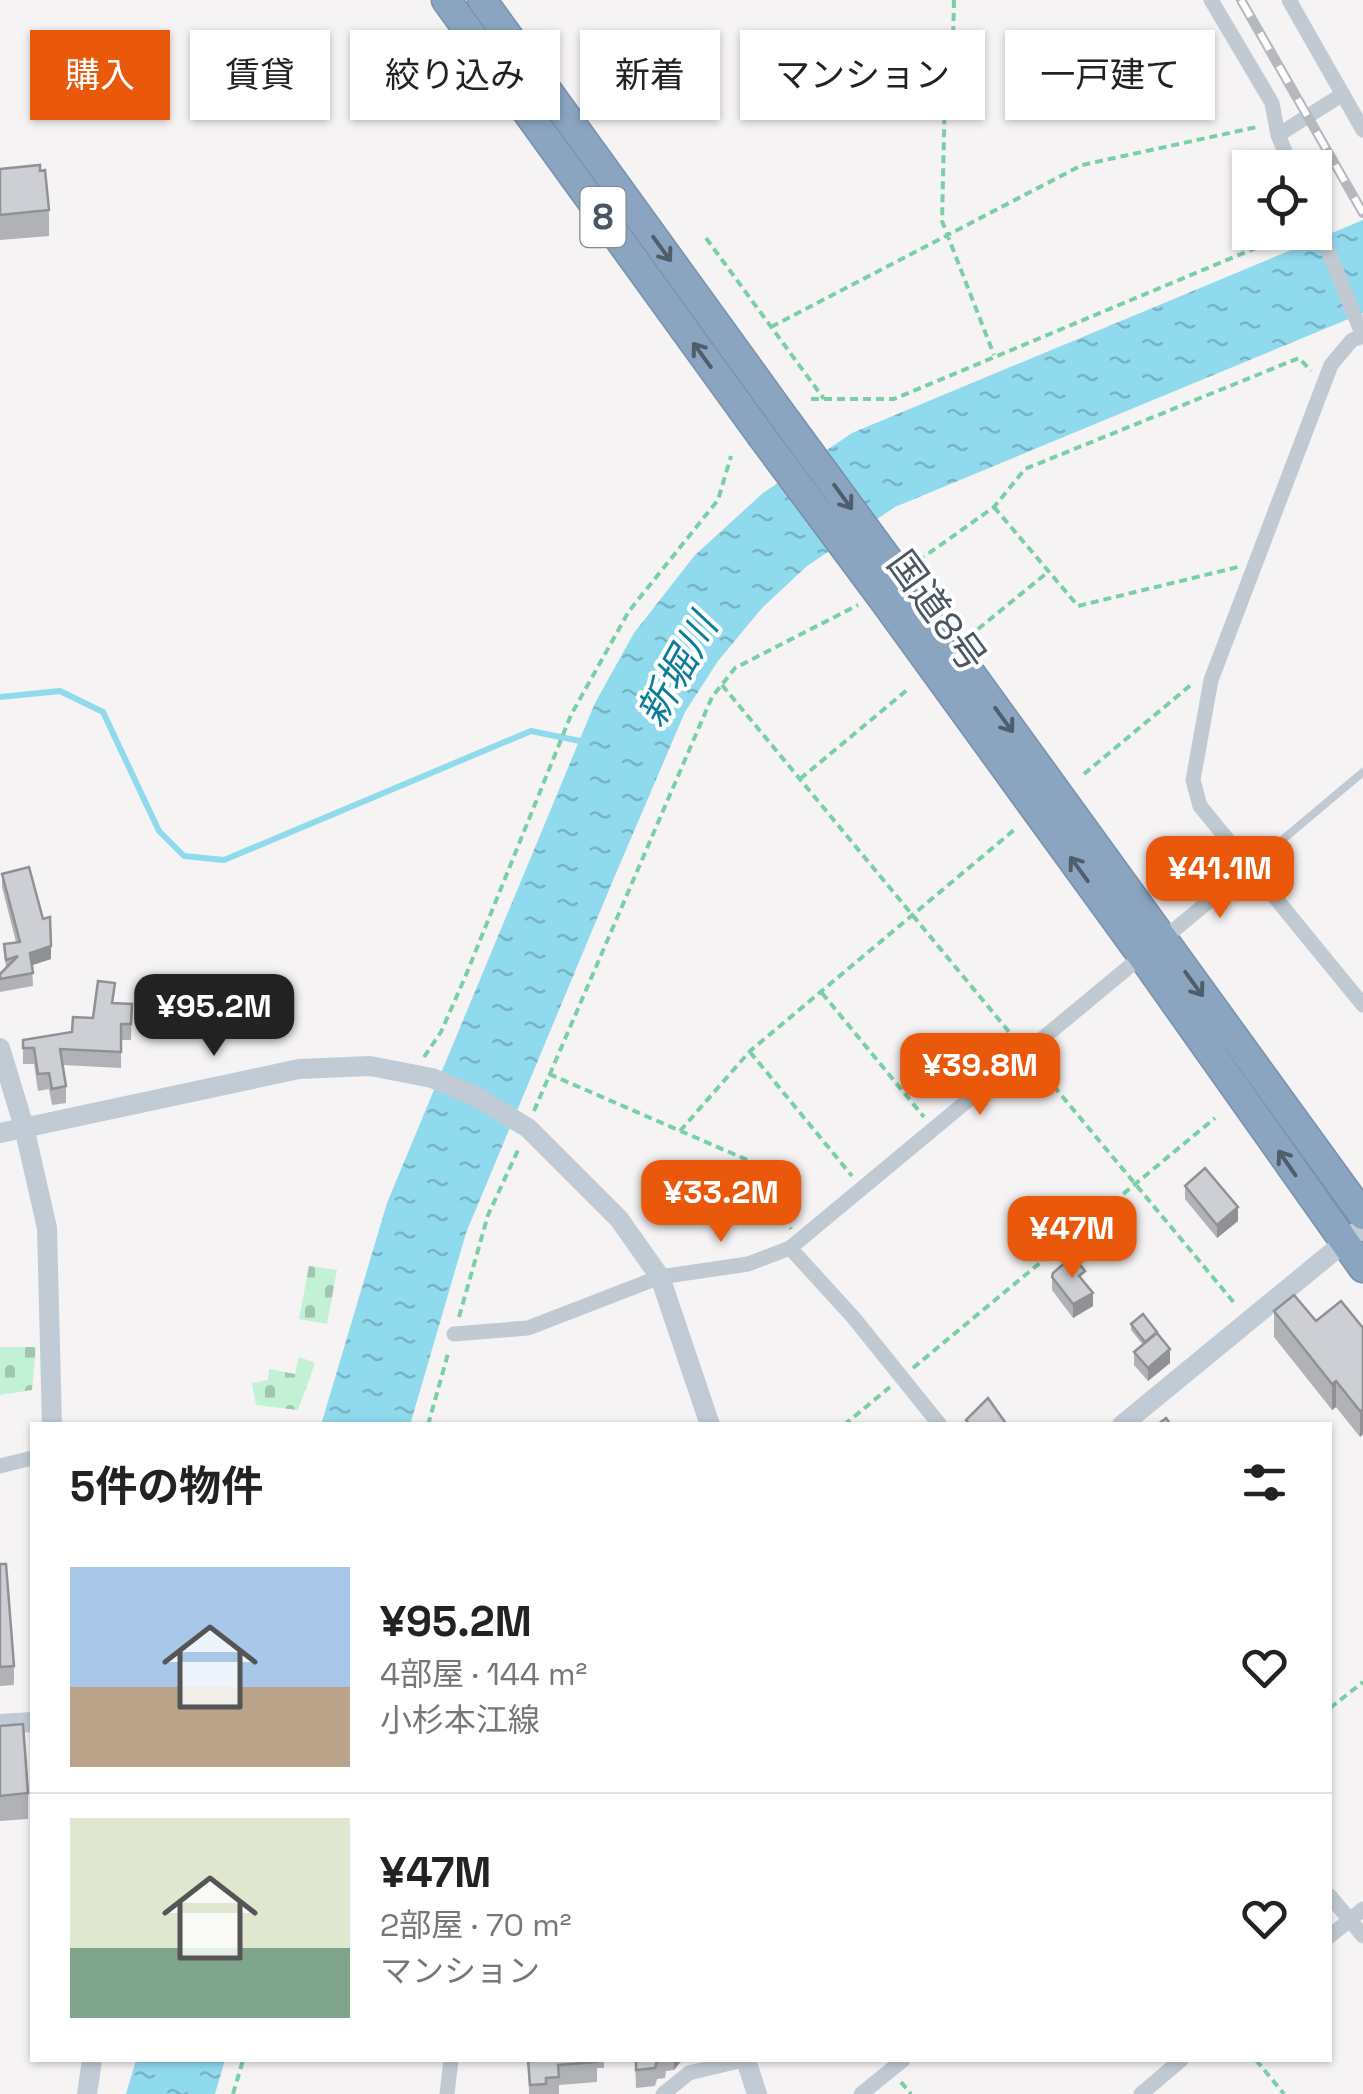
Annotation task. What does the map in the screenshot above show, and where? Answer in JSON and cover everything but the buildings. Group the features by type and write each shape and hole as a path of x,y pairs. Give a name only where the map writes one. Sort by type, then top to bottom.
{"highway":[{"name":"国道8号","path":"446,0 760,434 870,602 1152,948 1363,1216"},
{"name":"国道8号","path":"482,0 785,419 912,573 1152,948 1354,1234 1363,1268"}],"main road":[{"path":"0,1048 24,1127 47,1228 52,1422"},
{"path":"0,1133 299,1069 370,1066 422,1076 476,1096 523,1124 619,1219 660,1277 709,1422"},
{"path":"1126,1422 1354,1234"},
{"path":"0,1724 30,1722"},
{"path":"87,2094 92,2062"},
{"path":"746,2062 757,2094"}],"street":[{"path":"1211,0 1272,103 1285,150"},
{"path":"1289,0 1363,130"},
{"path":"1277,129 1343,94"},
{"path":"1328,250 1363,336 1352,340 1331,364 1212,680 1193,780 1200,806 1363,1005"},
{"path":"454,1334 528,1328 660,1277 748,1264 794,1245 1249,868"},
{"path":"794,1245 938,1422"},
{"path":"0,1466 30,1458"},
{"path":"1332,1898 1363,1936"},
{"path":"1332,1934 1363,1909"},
{"path":"447,2094 452,2062"},
{"path":"662,2094 688,2073 736,2062"},
{"path":"862,2094 901,2062"},
{"path":"1140,2094 1179,2062"}],"lane":[{"path":"1249,868 1363,772"}],"path":[{"path":"954,0 944,91 942,222 994,355"},
{"path":"771,328 1082,166 1277,129"},
{"path":"706,238 824,399"},
{"path":"811,399 894,399 1250,250"},
{"path":"912,573 994,507 1025,469 1299,358 1325,385"},
{"path":"422,1076 571,715 629,611 718,500 731,456"},
{"path":"994,507 1078,606 1257,562"},
{"path":"978,629 1049,572"},
{"path":"429,1422 488,1215 523,1124 712,698 735,668 870,602"},
{"path":"1084,774 1194,682 1212,680"},
{"path":"722,685 1248,1320"},
{"path":"800,779 907,690"},
{"path":"680,1131 750,1051 1014,830"},
{"path":"821,992 933,1128"},
{"path":"750,1051 862,1187"},
{"path":"548,1074 759,1165 794,1245"},
{"path":"848,1422 1214,1118"},
{"path":"1332,1706 1363,1682"},
{"path":"233,2094 242,2062"},
{"path":"1258,2062 1284,2094"}],"green space":[{"path":"309,1266 337,1270 327,1324 299,1319"},
{"path":"0,1347 36,1347 32,1390 0,1395"},
{"path":"299,1357 315,1363 298,1410 256,1405 252,1383 268,1380 269,1369 295,1374"}],"water":[{"name":"新堀川","path":"1363,220 1363,313 895,507 807,566 762,608 718,661 685,712 466,1233 411,1422 322,1422 387,1203 595,703 634,633 695,555 763,493 852,433 1291,250 1332,250 1332,233"},
{"path":"135,2062 224,2062 215,2094 126,2094"}],"waterway":[{"path":"0,697 60,691 103,712 159,831 184,856 224,860 531,731 585,742"}],"railway":[{"path":"1241,0 1363,213"}]}
